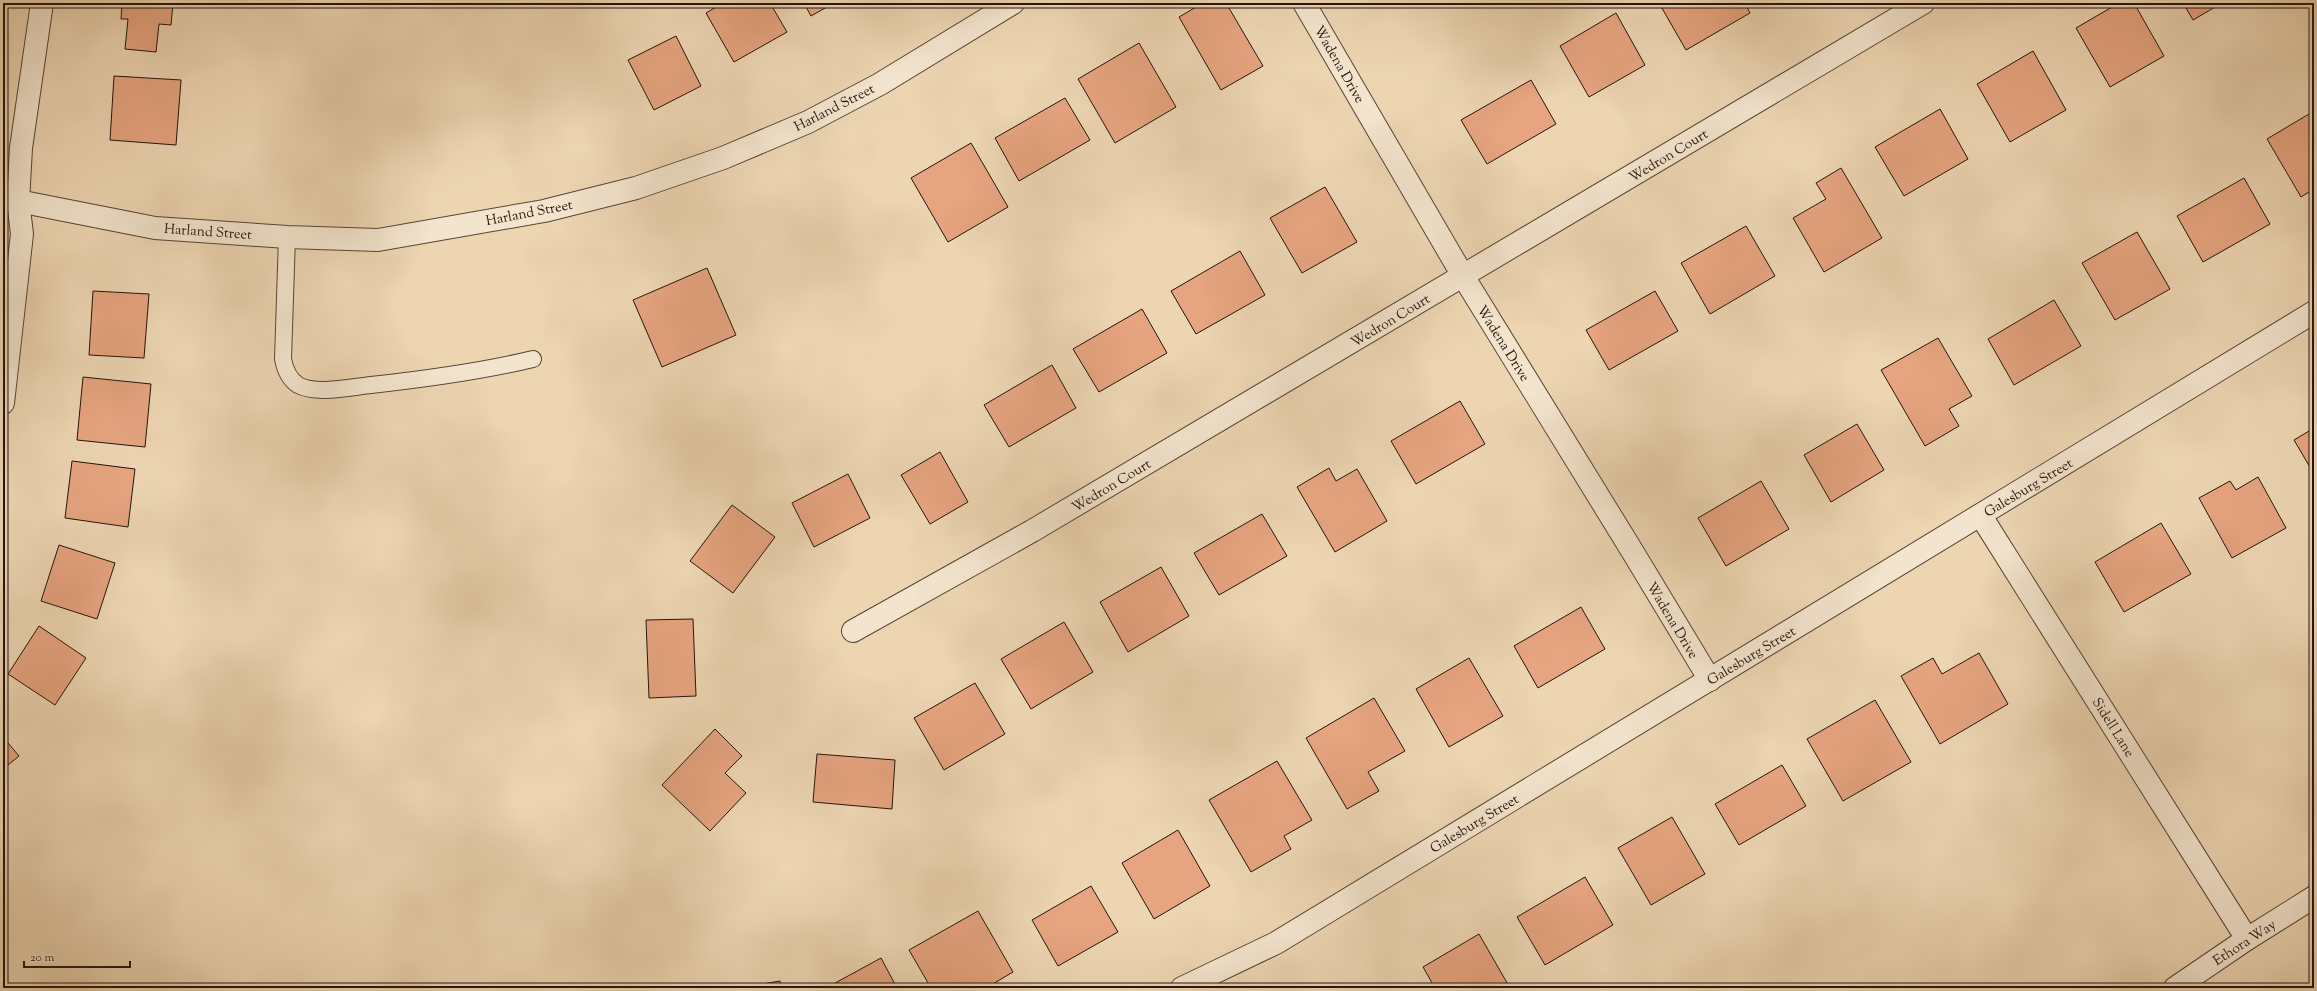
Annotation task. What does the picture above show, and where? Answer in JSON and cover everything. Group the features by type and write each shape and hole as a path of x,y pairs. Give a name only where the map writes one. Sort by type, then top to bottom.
{"street":[{"path":"3,403 22,234 11,200 21,148 42,3"},
{"name":"Harland Street","path":"11,200 155,228 287,237 378,240 544,211 636,188 723,158 808,122 880,84 1013,3"},
{"name":"Wadena Drive","path":"1304,3 1463,276 1710,680"},
{"name":"Wedron Court","path":"853,631 1032,531 1923,3"},
{"name":"Galesburg Street","path":"1182,988 1276,943 1981,516 2314,312"},
{"name":"Sidell Lane","path":"1981,516 2247,939"},
{"name":"Ethora Way","path":"2175,988 2247,939 2314,897"}],"lane":[{"path":"287,237 283,360 286,372 298,385 321,390 403,381 477,372 533,359"}],"building":[{"path":"122,3 173,3 171,25 159,24 156,52 125,49 128,19 121,19"},
{"path":"723,3 770,3 787,32 734,62 706,13"},
{"path":"804,3 834,3 811,16"},
{"path":"1203,3 1226,3 1263,66 1221,90 1179,17"},
{"path":"1659,3 1745,3 1750,13 1686,50"},
{"path":"2119,3 2134,3 2164,56 2110,87 2076,28"},
{"path":"2183,3 2222,3 2193,20"},
{"path":"1616,13 1645,65 1589,97 1560,46"},
{"path":"676,36 701,86 654,110 628,60"},
{"path":"1139,43 1176,107 1115,143 1078,79"},
{"path":"2033,51 2066,110 2010,142 1977,84"},
{"path":"114,76 181,80 176,145 110,140"},
{"path":"1531,80 1556,124 1487,164 1461,120"},
{"path":"1065,98 1090,140 1019,181 995,138"},
{"path":"1940,109 1968,159 1904,196 1875,147"},
{"path":"2314,111 2314,189 2301,197 2267,139"},
{"path":"971,143 1008,207 948,242 911,178"},
{"path":"1841,168 1882,238 1824,272 1793,218 1826,199 1816,183"},
{"path":"2244,178 2270,224 2203,262 2177,216"},
{"path":"1325,187 1357,242 1302,273 1270,218"},
{"path":"1746,226 1775,276 1710,314 1681,263"},
{"path":"2137,232 2170,289 2115,320 2082,263"},
{"path":"1240,251 1265,295 1196,334 1171,291"},
{"path":"707,268 736,335 662,367 633,300"},
{"path":"93,291 149,294 144,358 89,355"},
{"path":"1655,291 1678,331 1609,370 1586,330"},
{"path":"2054,300 2081,346 2014,385 1988,339"},
{"path":"1142,309 1167,353 1099,392 1073,349"},
{"path":"1938,338 1972,396 1949,409 1959,426 1925,446 1881,370"},
{"path":"1052,365 1076,408 1009,447 984,405"},
{"path":"83,377 151,384 145,447 77,440"},
{"path":"1460,401 1485,444 1416,484 1391,441"},
{"path":"1857,424 1884,470 1831,502 1804,455"},
{"path":"2314,428 2314,474 2294,440"},
{"path":"940,452 968,502 930,524 901,475"},
{"path":"72,461 135,469 128,527 65,518"},
{"path":"1329,468 1336,481 1357,469 1387,521 1335,552 1297,487"},
{"path":"848,474 870,518 814,547 792,503"},
{"path":"2258,477 2286,528 2232,558 2199,498 2230,481 2236,490"},
{"path":"1761,481 1789,529 1726,566 1698,518"},
{"path":"732,505 775,537 733,593 690,561"},
{"path":"1262,514 1287,556 1219,595 1194,553"},
{"path":"2161,523 2191,574 2124,612 2095,562"},
{"path":"59,545 115,563 97,619 41,601"},
{"path":"1161,567 1189,616 1128,652 1100,602"},
{"path":"1581,607 1605,649 1538,688 1514,646"},
{"path":"693,619 696,696 649,698 646,620"},
{"path":"1064,622 1093,672 1031,709 1001,659"},
{"path":"39,626 86,658 55,705 8,674"},
{"path":"1979,653 2008,704 1940,744 1901,676 1933,658 1942,674"},
{"path":"1469,658 1503,716 1449,747 1416,689"},
{"path":"975,683 1005,734 944,770 914,718"},
{"path":"1374,698 1405,751 1368,772 1379,791 1347,809 1306,738"},
{"path":"1875,700 1911,762 1843,801 1807,739"},
{"path":"715,729 742,756 725,773 746,793 710,831 662,785"},
{"path":"3,737 19,756 3,769"},
{"path":"817,754 895,760 892,809 813,802"},
{"path":"1277,761 1312,820 1284,836 1291,849 1251,872 1209,800"},
{"path":"1782,765 1806,806 1739,845 1715,804"},
{"path":"1672,817 1705,874 1651,905 1618,848"},
{"path":"1178,830 1210,886 1154,919 1122,863"},
{"path":"1585,877 1613,925 1545,965 1517,917"},
{"path":"1091,886 1118,932 1058,966 1032,920"},
{"path":"978,911 1013,972 986,988 931,988 909,950"},
{"path":"1479,934 1510,988 1435,988 1423,967"},
{"path":"881,958 897,988 826,988"},
{"path":"780,981 781,988 738,988"}]}
